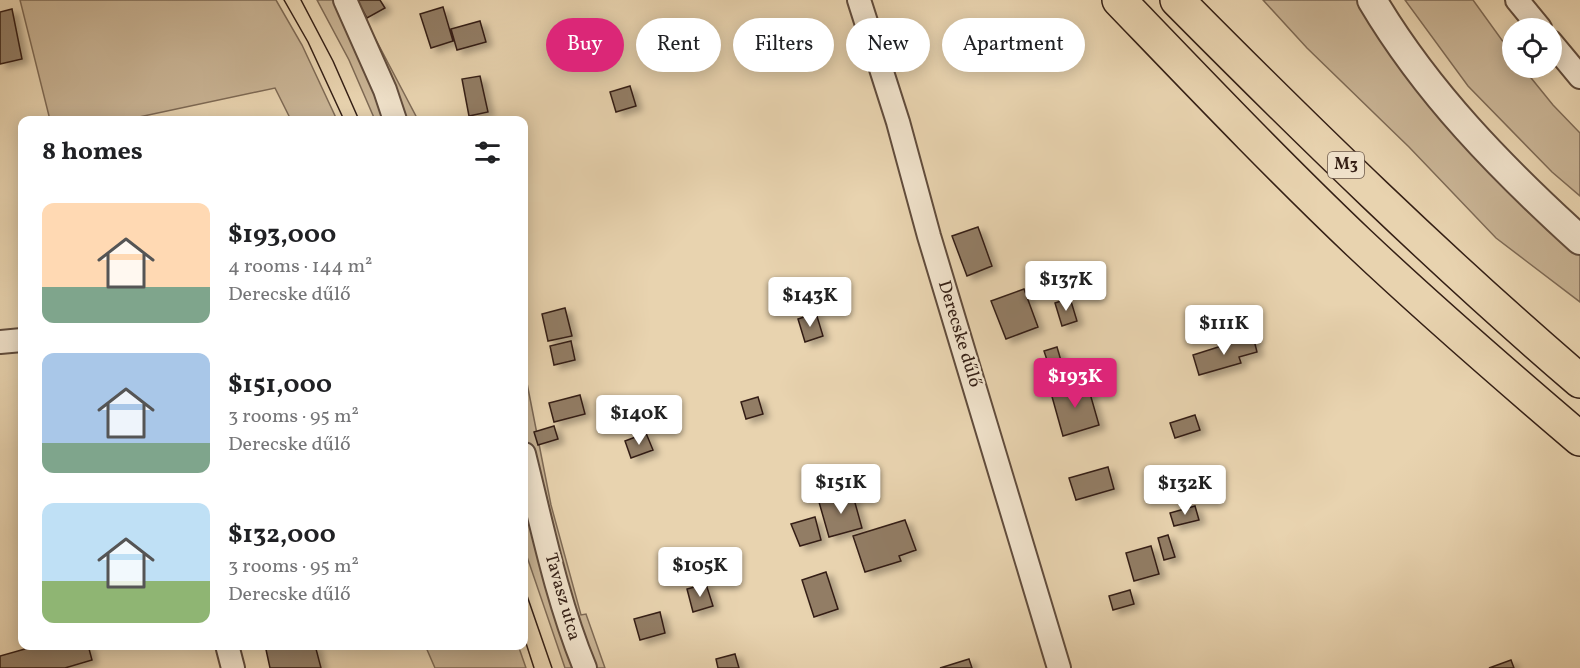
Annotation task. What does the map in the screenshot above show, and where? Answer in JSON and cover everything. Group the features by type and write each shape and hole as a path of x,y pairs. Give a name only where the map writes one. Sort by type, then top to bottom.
{"highway":[{"name":"M3","path":"1119,0 1221,106 1359,243 1507,377 1580,439"},
{"name":"M3","path":"1177,0 1288,111 1518,327 1580,381"}],"street":[{"path":"345,0 381,81 394,116"},
{"name":"Derecske dűlő","path":"859,0 898,122 929,236 1059,668"},
{"path":"1372,0 1442,99 1476,140 1520,185 1580,240"},
{"path":"1517,0 1532,18"},
{"path":"1562,55 1580,77"},
{"path":"0,342 18,340"},
{"name":"Tavasz utca","path":"528,470 564,609 573,640 585,668"},
{"path":"228,650 233,668"}],"shaded area":[{"path":"20,0 276,0 302,45 335,116 289,116 275,88 144,116 49,116"},
{"path":"317,0 355,0 416,116 373,116 349,60"},
{"path":"1263,0 1363,0 1580,249 1580,302 1496,238 1409,147 1307,48"},
{"path":"1405,0 1473,0 1502,40 1502,78 1531,78 1580,133 1580,196 1552,172 1468,86"},
{"path":"528,388 551,505 581,615 586,614 605,668 565,668 528,560"},
{"path":"427,650 520,650 526,668 435,668"}],"building":[{"path":"357,0 380,0 385,8 367,18"},
{"path":"443,7 453,41 431,48 420,14"},
{"path":"12,9 22,59 0,64 0,12"},
{"path":"480,21 486,42 457,50 451,29"},
{"path":"480,76 488,112 469,116 462,79"},
{"path":"630,86 636,106 616,112 610,92"},
{"path":"978,227 992,266 967,276 952,236"},
{"path":"1024,289 1038,327 1006,339 991,301"},
{"path":"1070,298 1077,321 1062,326 1055,303"},
{"path":"565,308 572,336 548,341 542,314"},
{"path":"816,313 823,336 805,342 798,319"},
{"path":"1253,336 1257,352 1239,357 1241,363 1199,375 1193,355"},
{"path":"571,341 575,360 554,365 550,346"},
{"path":"1057,347 1064,371 1052,375 1044,351"},
{"path":"1087,383 1099,425 1063,436 1051,393"},
{"path":"580,395 585,414 554,422 549,403"},
{"path":"758,397 763,414 746,419 741,402"},
{"path":"1195,415 1200,430 1175,438 1170,423"},
{"path":"554,426 558,439 538,445 534,432"},
{"path":"646,433 653,450 631,458 625,441"},
{"path":"1108,467 1114,489 1076,500 1069,478"},
{"path":"852,492 862,528 829,537 819,502"},
{"path":"1195,506 1199,520 1174,526 1170,513"},
{"path":"815,517 821,540 800,546 791,524"},
{"path":"905,520 916,550 899,556 901,561 865,572 853,536"},
{"path":"1168,535 1175,557 1164,560 1158,538"},
{"path":"1151,546 1159,574 1134,581 1126,553"},
{"path":"826,572 838,609 814,617 802,580"},
{"path":"706,584 713,606 693,612 687,589"},
{"path":"1130,590 1134,604 1113,610 1109,596"},
{"path":"660,612 665,633 640,640 634,619"},
{"path":"21,650 89,650 92,660 65,668 0,668 0,656"},
{"path":"266,650 316,650 321,668 270,668"},
{"path":"735,654 739,668 718,668 716,659"},
{"path":"969,659 972,668 940,668"},
{"path":"1511,660 1514,668 1489,668"}],"tram line":[{"path":"284,0 308,42 342,116"},
{"path":"301,0 333,61 357,116"},
{"path":"528,599 552,668"},
{"path":"528,649 534,668"}]}
